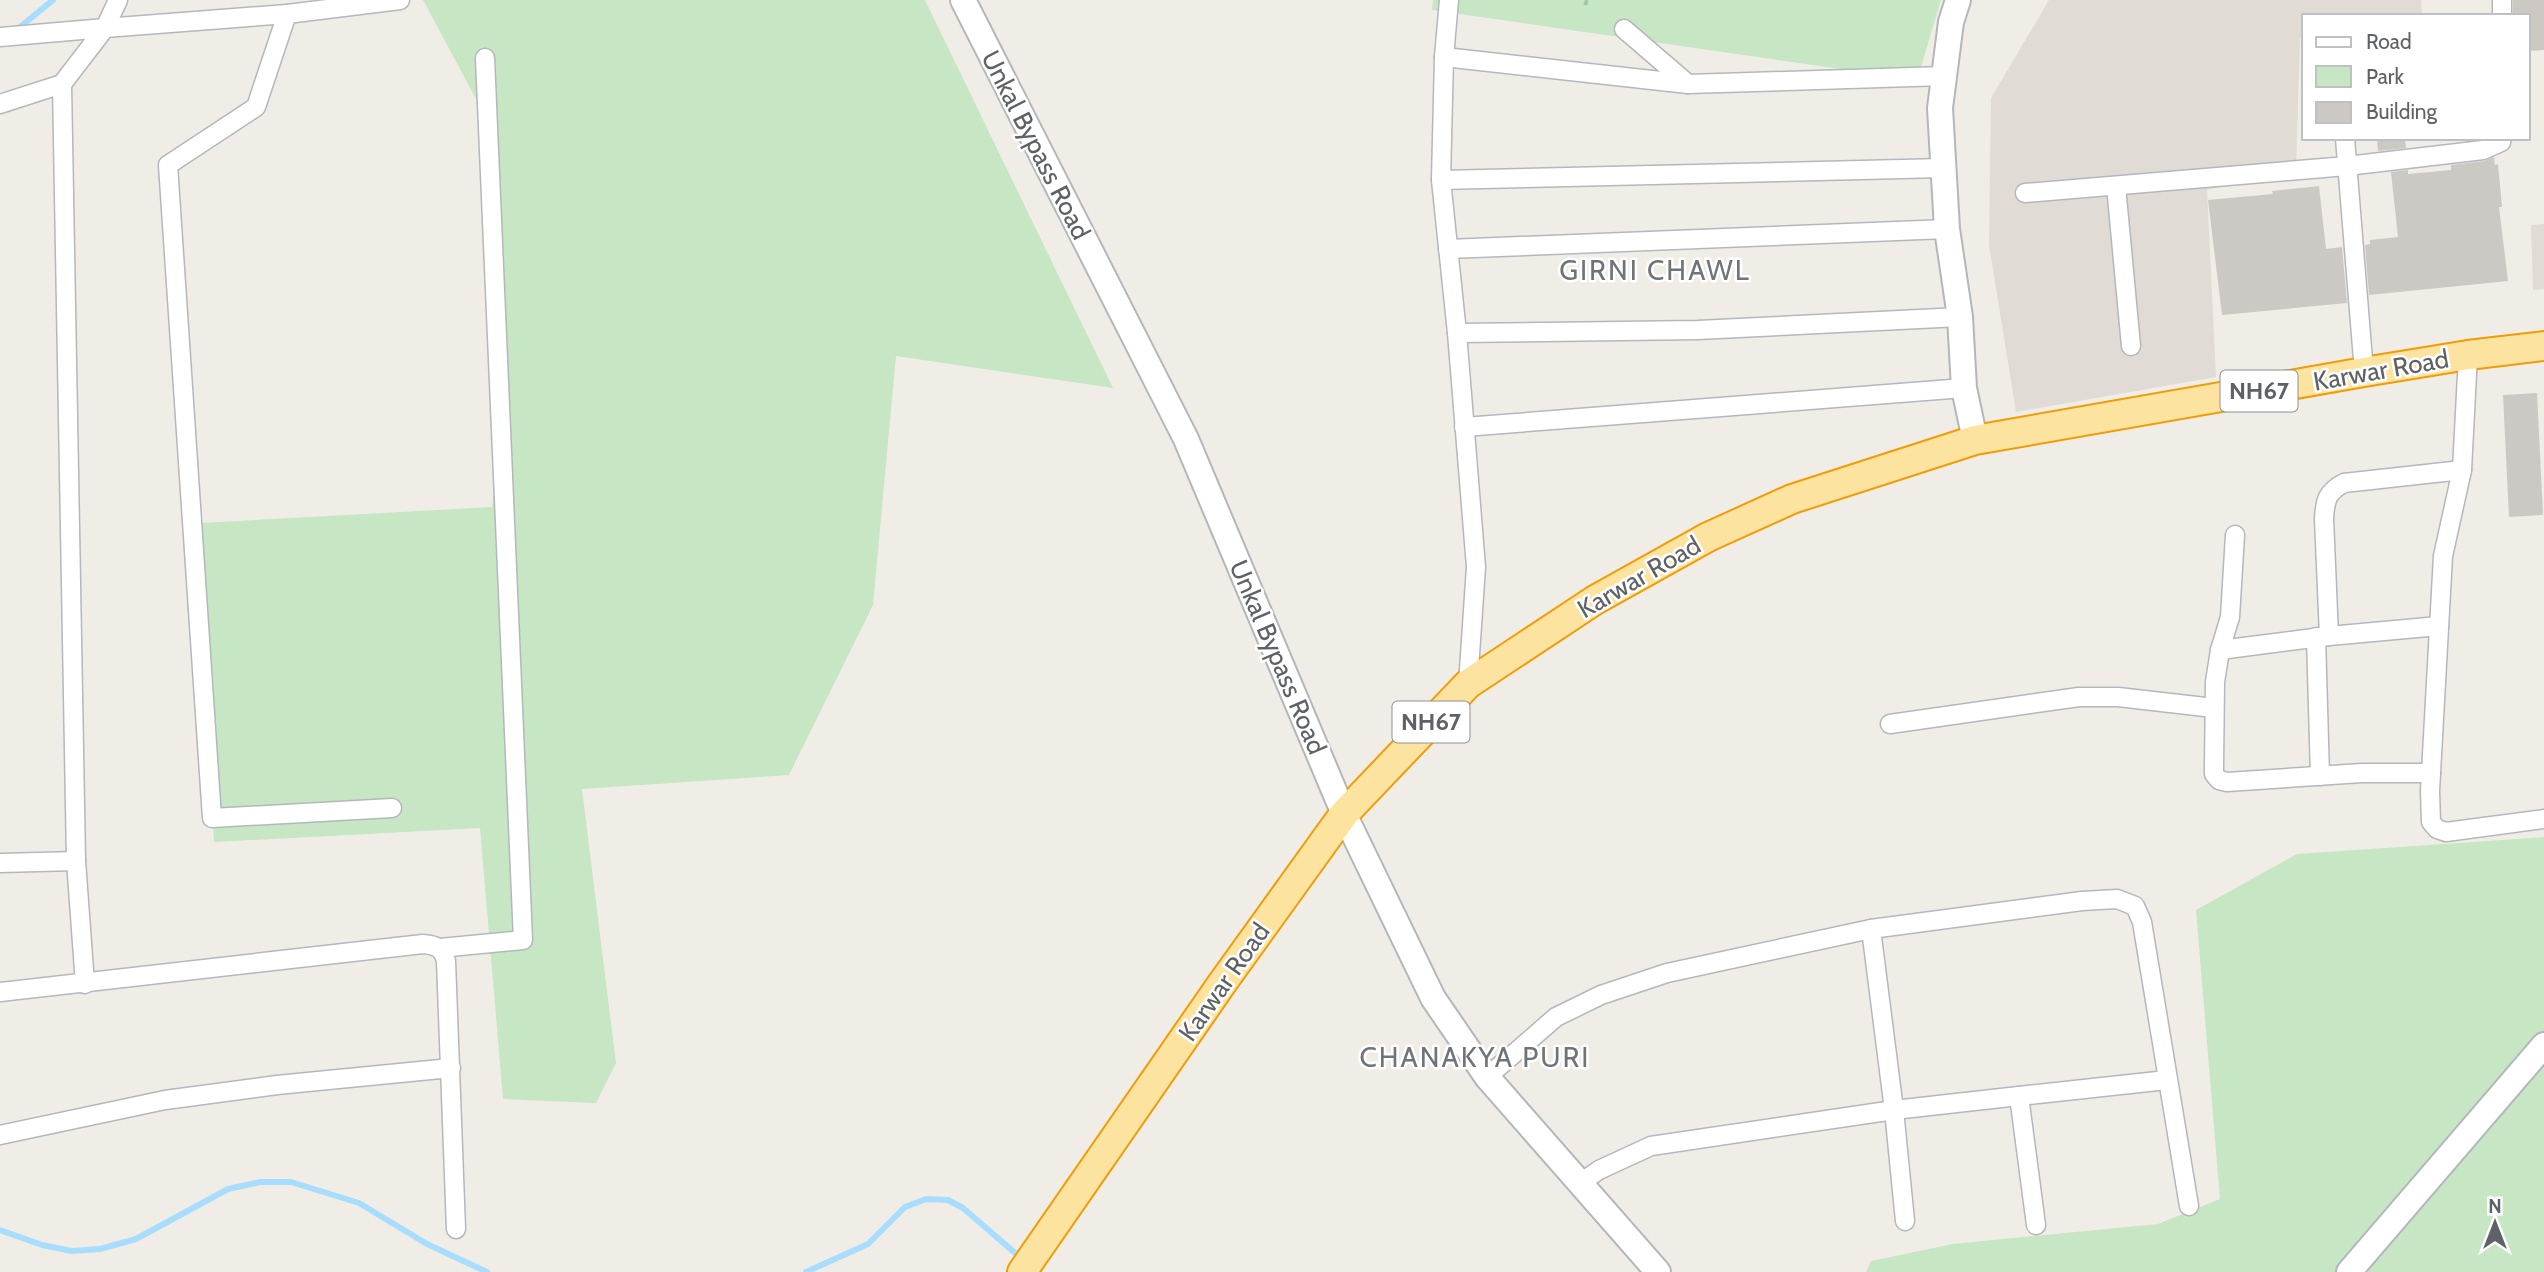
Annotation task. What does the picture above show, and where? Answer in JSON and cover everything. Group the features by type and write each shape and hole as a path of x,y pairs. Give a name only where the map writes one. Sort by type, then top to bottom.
{"highway":[{"name":"Karwar Road","path":"1022,1272 1223,982 1344,814 1468,684 1595,600 1708,537 1792,499 1975,440 2364,372 2544,346"}],"main road":[{"name":"Unkal Bypass Road","path":"963,0 1186,439 1344,814 1433,998 1487,1077 1658,1272"},
{"path":"1958,0 1951,22 1940,108 1947,229 1960,317 1964,388 1975,440"},
{"path":"2349,1272 2544,1045"}],"street":[{"path":"0,104 62,84 105,27 118,0"},
{"path":"228,17 235,0"},
{"path":"0,37 287,14 400,0"},
{"path":"1449,0 1444,57 1441,180 1457,333 1476,568 1468,684"},
{"path":"287,14 257,107 168,165 212,818 391,808"},
{"path":"1624,29 1688,84"},
{"path":"1444,57 1688,84 1944,76"},
{"path":"0,992 422,944 440,948 523,940 485,58"},
{"path":"62,84 76,861 85,984"},
{"path":"2345,140 2364,372"},
{"path":"2025,193 2347,166 2483,150 2502,140"},
{"path":"1441,180 1943,168"},
{"path":"2116,186 2131,346"},
{"path":"1448,248 1947,229"},
{"path":"1457,333 1698,330 1960,317"},
{"path":"2468,355 2462,470 2443,556 2431,773 2431,822 2437,830 2446,832 2544,819"},
{"path":"1464,427 1964,388"},
{"path":"2320,776 2325,501 2331,490 2344,483 2462,470"},
{"path":"2235,534 2230,617 2220,650 2215,682 2214,774 2219,780 2227,782 2362,773 2431,773"},
{"path":"2220,650 2439,626"},
{"path":"1890,724 2079,697 2118,697 2214,708"},
{"path":"0,863 76,861"},
{"path":"1487,1077 1556,1017 1601,995 1667,973 1871,929 2082,901 2117,899 2135,906 2142,922 2189,1206"},
{"path":"1871,929 1905,1221"},
{"path":"440,948 446,961 456,1229"},
{"path":"0,1135 165,1100 276,1085 451,1068"},
{"path":"1579,1184 1599,1170 1651,1146 1894,1110 2167,1080"},
{"path":"2019,1097 2036,1225"}],"path":[{"path":"1584,5 1587,0"}],"shaded area":[{"path":"2049,0 2421,0 2422,14 2302,14 2296,169 2207,190 2216,377 2016,412 1989,245 1991,98"},
{"path":"2544,224 2544,289 2533,290 2531,225"}],"green space":[{"path":"423,0 925,0 1113,388 896,356 873,605 789,775 582,789 616,1063 596,1103 503,1099 480,828 214,842 200,523 492,507 496,479 490,125"},
{"path":"1433,0 1941,0 1917,80 1432,10"},
{"path":"2544,837 2544,1272 1866,1272 1871,1261 1953,1244 2158,1224 2220,1199 2196,910 2297,854"}],"building":[{"path":"2513,0 2544,0 2544,50 2530,51 2530,14 2513,14"},
{"path":"2377,140 2405,140 2406,148 2378,151"},
{"path":"2494,157 2495,165 2498,164 2502,207 2499,207 2508,281 2369,295 2365,245 2370,244 2370,240 2398,237 2391,172 2408,170 2408,174 2451,170 2451,165 2484,161"},
{"path":"2319,186 2326,249 2342,247 2347,303 2222,315 2208,200 2273,194 2272,191"},
{"path":"2537,393 2543,515 2509,517 2503,395"}],"waterway":[{"path":"14,32 53,0"},
{"path":"0,1230 42,1245 72,1251 100,1249 136,1239 228,1189 260,1182 291,1182 359,1203 427,1244 487,1272"},
{"path":"806,1272 868,1244 905,1207 926,1199 948,1200 963,1208 1022,1259"}],"district":[{"name":"GIRNI CHAWL","path":"1655,270"},
{"name":"CHANAKYA PURI","path":"1475,1057"}]}
